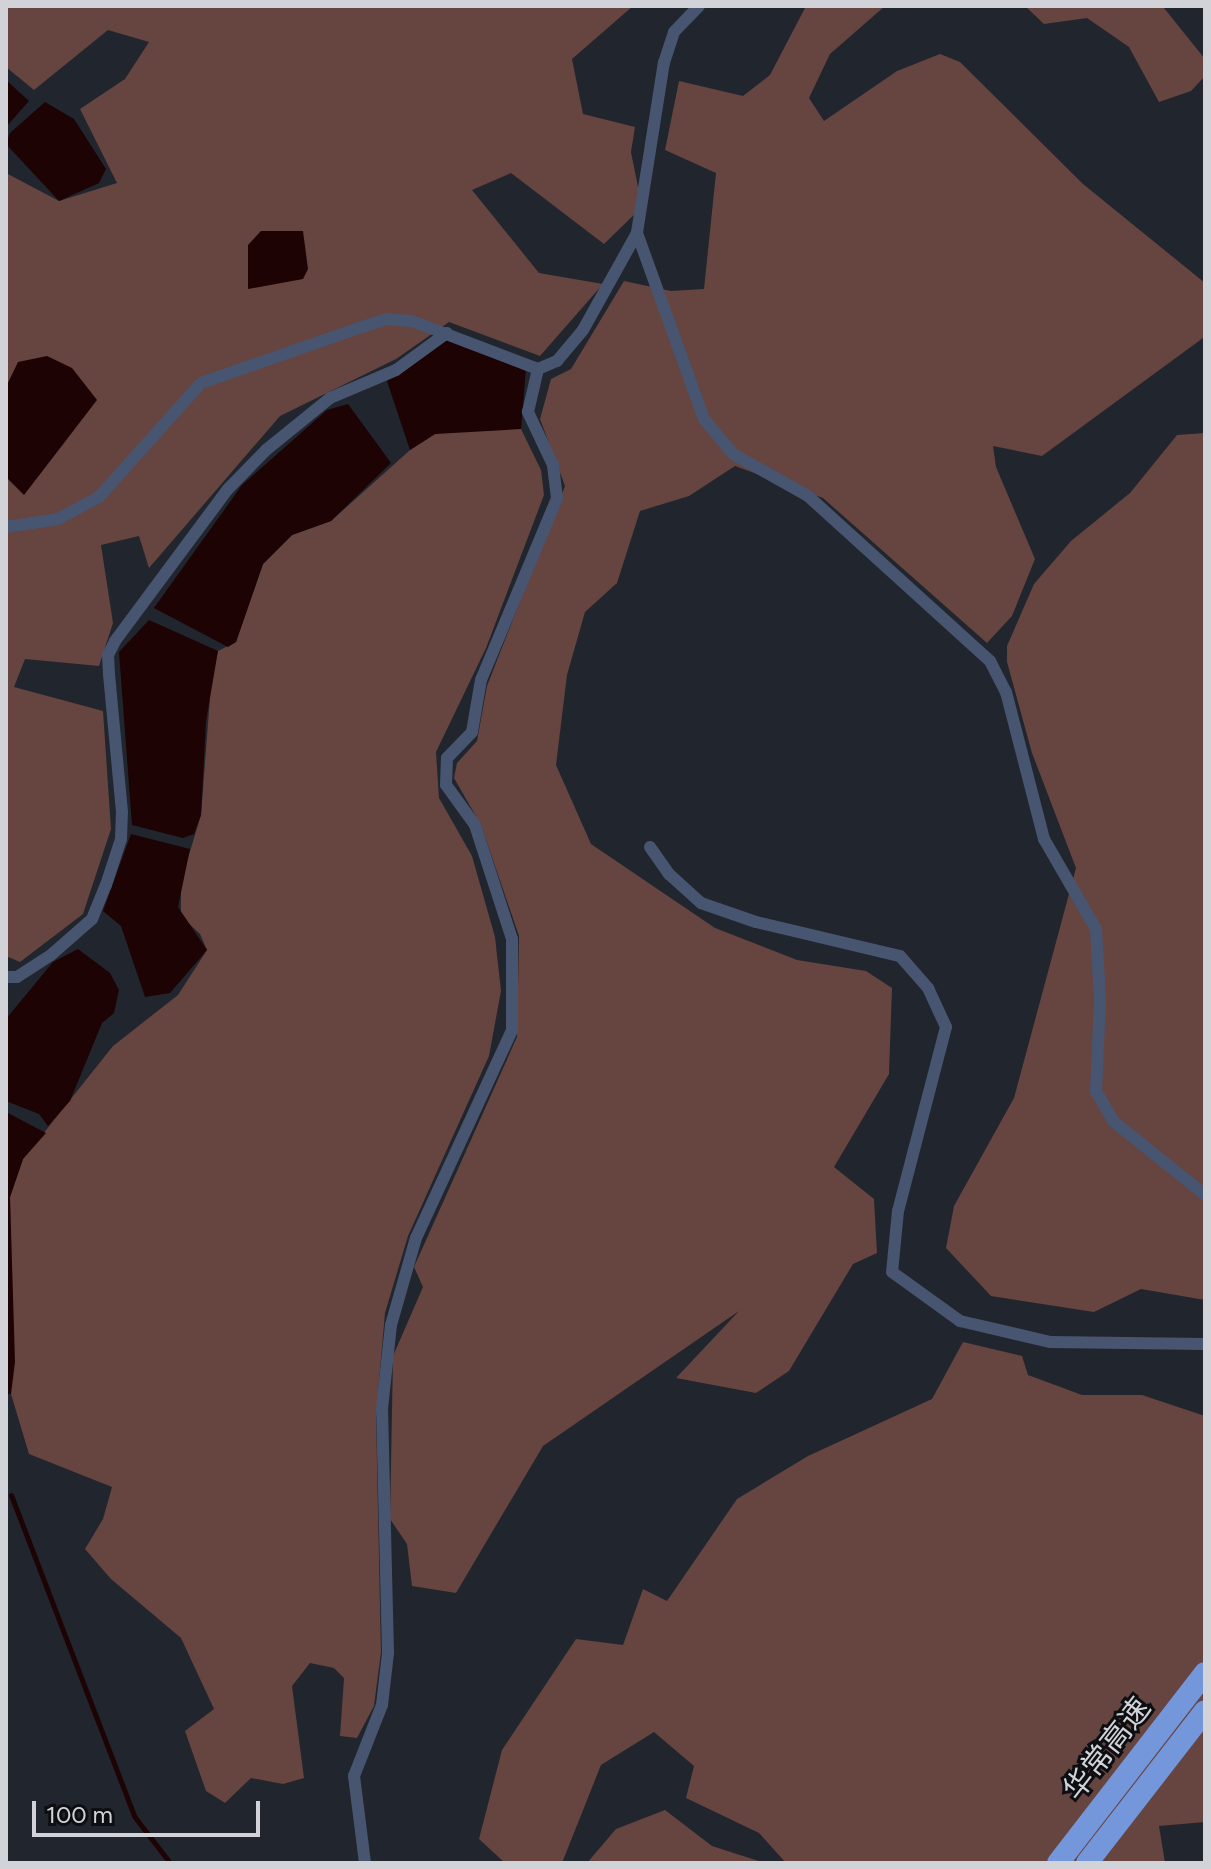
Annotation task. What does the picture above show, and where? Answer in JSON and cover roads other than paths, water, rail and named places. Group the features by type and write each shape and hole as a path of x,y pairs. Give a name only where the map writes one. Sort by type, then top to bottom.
{"highway":[{"name":"华常高速","path":"1058,1863 1205,1673"},
{"name":"华常高速","path":"1087,1863 1205,1711"}],"street":[{"path":"6,527 58,519 99,497 201,383 387,319 447,333 538,369 557,361 583,330 637,233 664,62 674,32 699,6"},
{"path":"637,233 704,419 733,454 808,496 990,661 1006,692 1044,839 1096,929 1100,1000 1096,1091 1113,1121 1205,1195"},
{"path":"6,977 17,977 51,955 92,919 121,839 122,812 108,655 115,641 228,489 266,450 330,398 396,370 447,333"},
{"path":"365,1863 354,1776 382,1705 388,1653 382,1409 391,1325 416,1238 512,1030 512,939 475,825 446,785 447,758 472,732 481,680 557,498 553,465 528,412 538,369"},
{"path":"650,847 669,874 701,903 756,922 900,956 928,988 946,1027 898,1211 892,1272 960,1321 1050,1342 1205,1344"}],"waterway":[{"path":"11,1495 134,1816 170,1863"}]}
